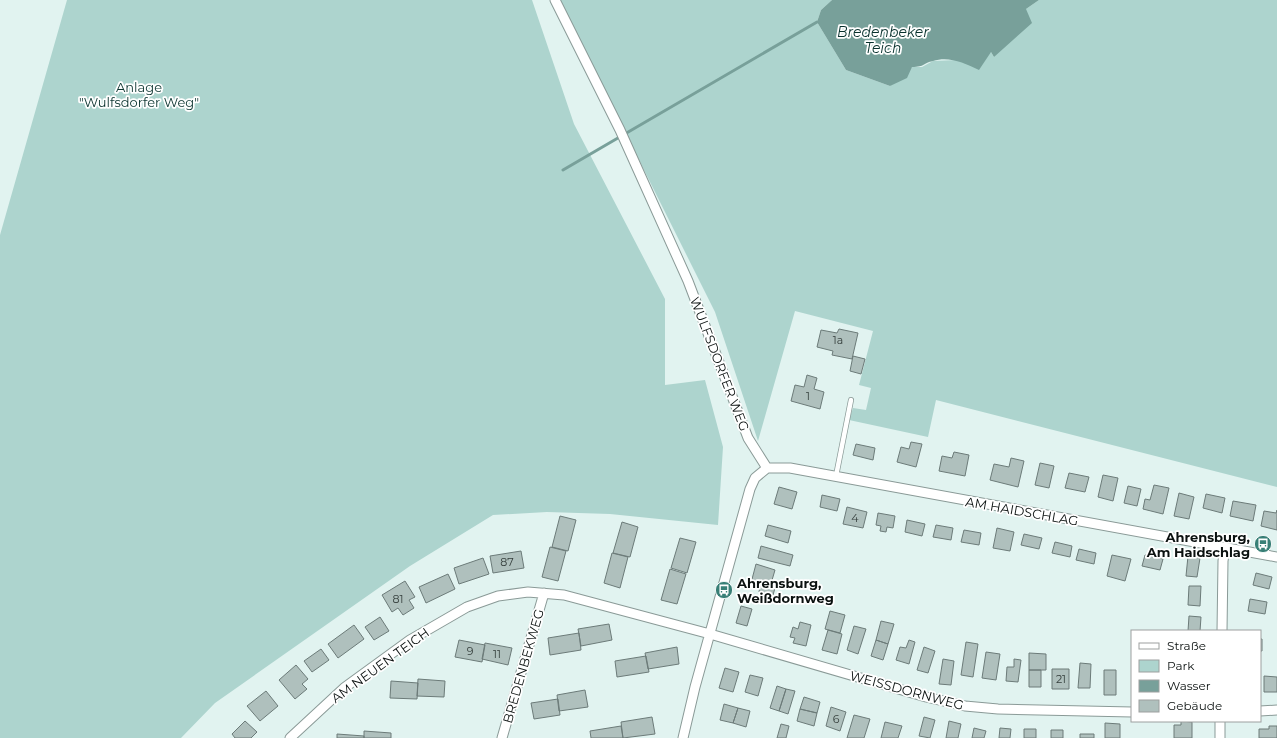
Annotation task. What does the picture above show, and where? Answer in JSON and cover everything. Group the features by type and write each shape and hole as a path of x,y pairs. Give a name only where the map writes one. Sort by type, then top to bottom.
{"street":[{"name":"WULFSDORFER WEG","path":"555,0 620,130 688,281 748,438 767,468"},
{"name":"AM HAIDSCHLAG","path":"767,468 790,468 1012,510 1277,557"},
{"path":"683,738 750,489 755,478 767,468"},
{"path":"1222,630 1223,561 1225,547"},
{"name":"AM NEUEN TEICH","path":"290,738 344,688 410,640 467,607 498,596 528,592 564,596 710,634"},
{"name":"BREDENBEKWEG","path":"502,738 544,593"},
{"name":"WEISSDORNWEG","path":"710,634 926,697 965,706 998,709 1131,712"},
{"path":"1261,711 1277,710"},
{"path":"1220,722 1220,738"}],"lane":[{"path":"836,477 851,400"}],"green space":[{"name":"Anlage \"Wulfsdorfer Weg\"","path":"67,0 532,0 574,124 665,299 665,385 705,380 723,447 718,525 610,514 547,512 493,515 410,566 215,703 181,738 0,738 0,235"},
{"path":"559,0 832,0 821,10 817,22 846,70 890,86 912,67 922,67 933,61 957,60 991,52 994,57 1026,9 1039,0 1277,0 1277,487 936,400 928,437 849,420 853,408 866,410 871,388 859,385 873,331 795,311 758,441 715,312"}],"water":[{"name":"Bredenbeker Teich","path":"832,0 1039,0 1026,9 1032,23 994,57 991,52 979,70 956,61 945,59 939,60 912,67 907,78 890,86 846,70 817,22 821,10"}],"building":[{"path":"839,329 858,333 852,359 832,355 833,351 817,347 821,330 837,333"},
{"path":"853,356 865,359 861,374 850,371"},
{"path":"807,375 817,378 814,389 824,392 820,409 791,401 795,385 804,387"},
{"path":"911,442 922,444 916,467 897,462 901,447 909,449"},
{"path":"856,444 875,448 873,460 853,455"},
{"path":"954,452 969,455 965,476 939,471 942,456 952,458"},
{"path":"1011,458 1024,461 1018,487 990,480 994,464 1009,467"},
{"path":"1040,463 1054,466 1049,488 1035,485"},
{"path":"1069,473 1089,477 1085,492 1065,488"},
{"path":"1103,475 1118,478 1113,501 1098,497"},
{"path":"1154,485 1169,488 1163,514 1143,509 1145,499 1150,500"},
{"path":"1128,486 1141,489 1137,506 1124,503"},
{"path":"779,487 797,492 792,509 774,504"},
{"path":"1179,493 1194,497 1189,519 1174,516"},
{"path":"1206,494 1225,498 1222,513 1203,508"},
{"path":"822,495 840,499 837,511 820,507"},
{"path":"1233,501 1256,505 1253,521 1230,516"},
{"path":"847,507 867,512 863,528 843,524"},
{"path":"1277,510 1277,530 1261,526 1264,511 1276,513"},
{"path":"878,513 895,516 893,528 887,527 886,532 880,531 881,526 876,525"},
{"path":"560,516 576,520 568,551 552,547"},
{"path":"907,520 925,524 922,536 905,532"},
{"path":"622,522 638,527 630,557 613,553"},
{"path":"768,525 791,531 788,543 765,536"},
{"path":"936,525 953,528 951,540 933,537"},
{"path":"997,528 1014,532 1010,551 993,548"},
{"path":"964,530 981,533 979,545 961,542"},
{"path":"1024,534 1042,538 1039,549 1021,545"},
{"path":"680,538 696,542 687,573 671,568"},
{"path":"1055,542 1072,546 1070,557 1052,553"},
{"path":"761,546 793,555 790,566 758,558"},
{"path":"550,547 566,551 558,581 542,577"},
{"path":"1079,549 1096,553 1094,564 1076,560"},
{"path":"521,551 524,568 493,573 490,556"},
{"path":"612,553 628,557 620,588 604,583"},
{"path":"1112,555 1131,559 1125,581 1107,576"},
{"path":"1145,555 1163,559 1160,570 1142,566"},
{"path":"1188,556 1200,558 1197,577 1186,576"},
{"path":"483,558 489,574 459,584 454,568"},
{"path":"756,564 775,570 770,587 775,588 773,595 759,592 760,586 751,583"},
{"path":"670,569 686,574 677,604 661,600"},
{"path":"1256,573 1272,577 1269,589 1253,585"},
{"path":"448,574 455,589 426,603 419,587"},
{"path":"405,581 415,597 409,600 414,608 403,615 398,608 392,612 382,595"},
{"path":"1189,586 1201,586 1200,606 1188,605"},
{"path":"1250,599 1267,602 1265,614 1248,611"},
{"path":"741,606 752,609 747,626 736,623"},
{"path":"830,611 845,615 840,633 825,629"},
{"path":"1189,616 1201,617 1200,630 1188,630"},
{"path":"380,617 389,631 374,640 365,627"},
{"path":"881,621 894,624 888,644 876,640"},
{"path":"800,622 811,625 806,646 793,643 795,638 790,637 793,627 798,629"},
{"path":"609,624 612,640 581,646 578,629"},
{"path":"354,625 364,639 338,658 328,644"},
{"path":"854,626 866,629 858,654 847,650"},
{"path":"828,630 842,634 837,654 822,650"},
{"path":"579,633 581,650 550,655 548,638"},
{"path":"1261,639 1262,639 1261,651"},
{"path":"459,640 485,645 482,662 455,657"},
{"path":"876,640 888,644 883,660 871,656"},
{"path":"909,640 915,642 909,664 896,660 900,647 906,648"},
{"path":"966,642 978,644 973,677 961,675"},
{"path":"485,643 512,648 508,665 482,659"},
{"path":"677,647 679,664 648,669 645,653"},
{"path":"924,647 935,651 928,673 917,670"},
{"path":"321,649 329,660 312,672 304,661"},
{"path":"986,652 1000,654 996,680 982,678"},
{"path":"1029,653 1046,654 1046,670 1029,670"},
{"path":"646,656 649,672 617,677 615,661"},
{"path":"943,659 954,661 951,685 939,684"},
{"path":"1014,659 1021,660 1018,682 1006,681 1007,667 1014,667"},
{"path":"1080,663 1091,664 1090,688 1078,688"},
{"path":"296,665 308,679 302,684 307,689 295,699 279,680"},
{"path":"725,668 739,672 733,692 719,688"},
{"path":"1052,669 1069,669 1069,689 1052,689"},
{"path":"1029,670 1041,670 1041,687 1029,687"},
{"path":"1104,670 1116,670 1116,695 1104,695"},
{"path":"750,675 763,678 758,696 745,692"},
{"path":"1264,676 1277,677 1277,692 1264,692"},
{"path":"418,679 445,681 444,697 417,696"},
{"path":"391,681 418,683 417,699 390,698"},
{"path":"777,686 786,689 779,711 770,708"},
{"path":"786,689 795,691 788,714 779,711"},
{"path":"585,690 588,707 559,711 557,695"},
{"path":"266,691 278,706 260,721 247,706"},
{"path":"804,697 820,702 817,713 800,709"},
{"path":"558,699 560,715 534,719 531,703"},
{"path":"724,704 738,708 733,723 720,720"},
{"path":"831,707 846,712 840,731 826,726"},
{"path":"738,708 750,711 746,727 733,723"},
{"path":"800,709 817,713 814,726 797,721"},
{"path":"854,715 870,719 864,738 847,738"},
{"path":"652,717 655,734 623,738 621,722"},
{"path":"924,717 935,720 930,738 919,736"},
{"path":"245,721 257,732 251,738 235,738 232,734"},
{"path":"949,721 961,724 958,738 946,738"},
{"path":"885,722 902,726 898,738 881,738"},
{"path":"1181,722 1192,722 1192,738 1174,738 1174,725 1181,725"},
{"path":"1105,723 1120,724 1120,738 1105,738"},
{"path":"781,724 789,726 786,738 777,738"},
{"path":"621,726 623,738 591,738 590,731"},
{"path":"1269,726 1277,726 1277,738 1259,738 1259,729 1269,729"},
{"path":"974,728 986,731 984,738 972,738"},
{"path":"1000,728 1011,729 1010,738 999,738"},
{"path":"1024,729 1036,729 1036,738 1024,738"},
{"path":"1051,730 1063,730 1063,738 1051,738"},
{"path":"364,731 391,733 391,738 364,738"},
{"path":"337,734 364,736 364,738 337,738"},
{"path":"1080,734 1094,734 1094,738 1080,738"}],"waterway":[{"path":"563,170 817,22"}],"place":[{"name":"Ahrensburg, Am Haidschlag","path":"1263,544"},
{"name":"Ahrensburg, Weißdornweg","path":"724,590"}]}
